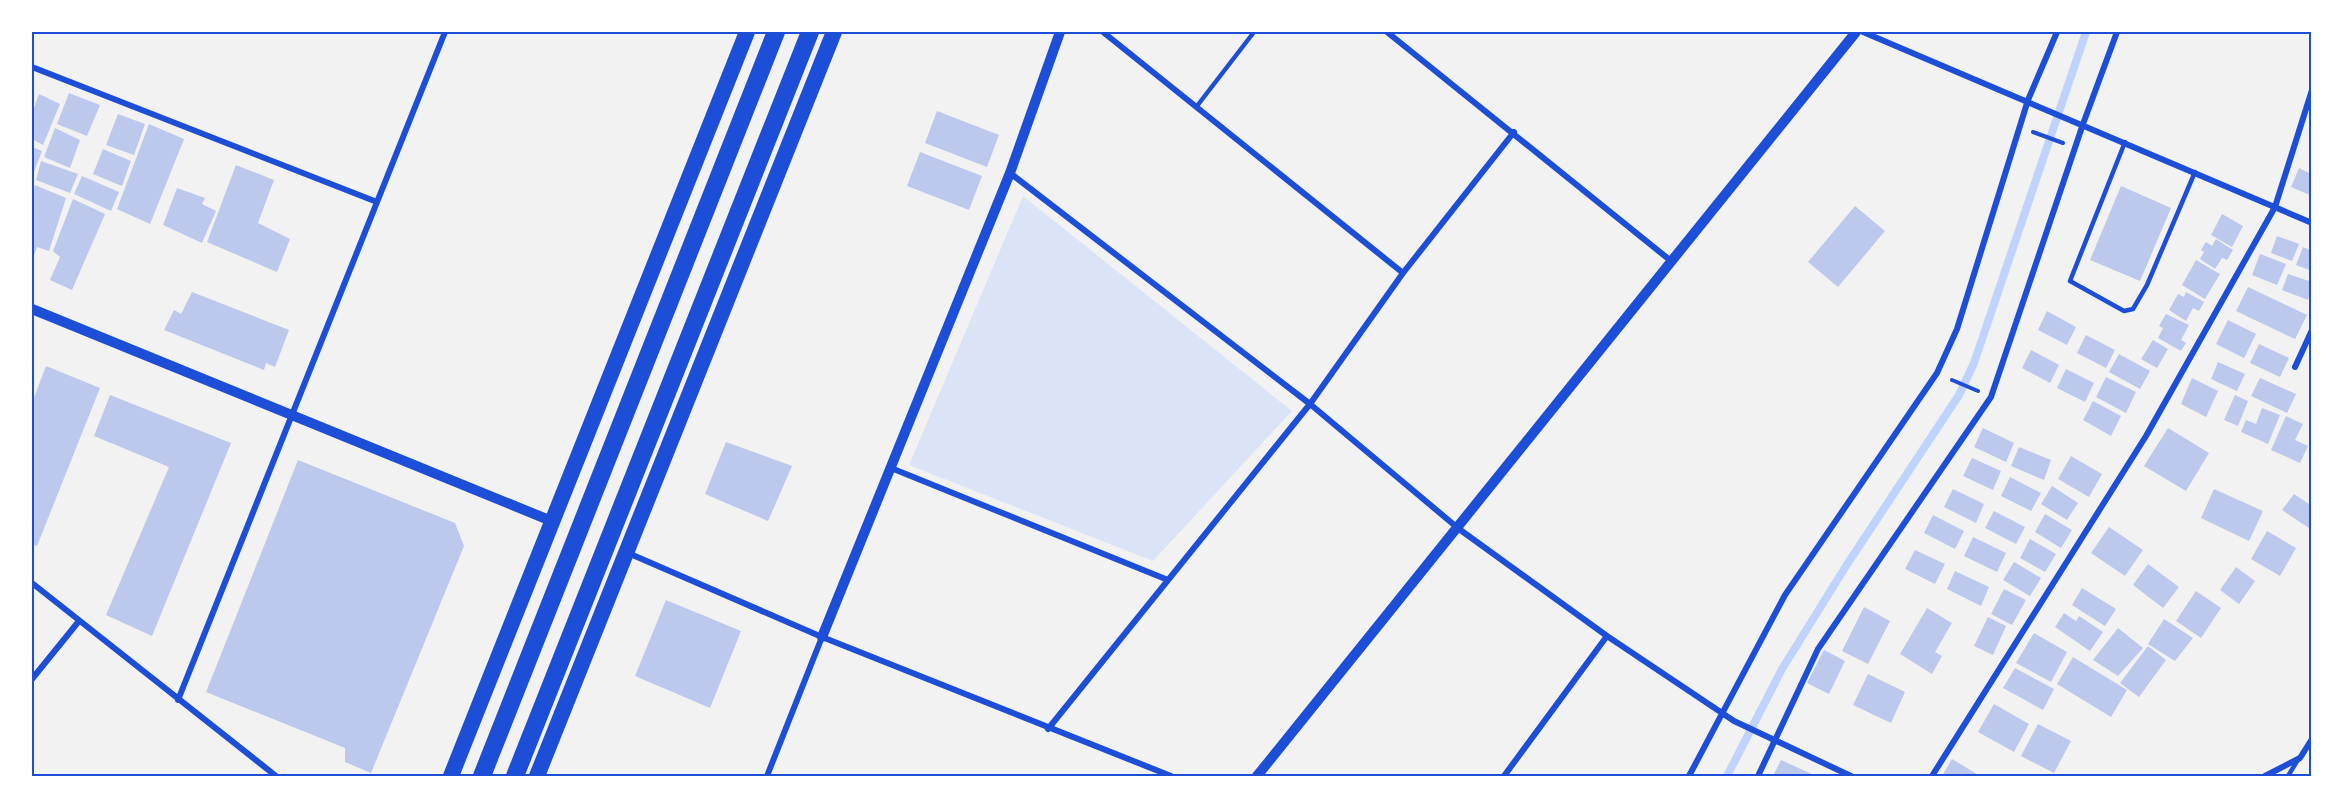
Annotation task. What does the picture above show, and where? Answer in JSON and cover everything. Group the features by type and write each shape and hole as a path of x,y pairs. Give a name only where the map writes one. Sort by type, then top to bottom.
{"highway":[{"path":"450,777 554,522 747,32"},
{"path":"482,777 776,32"},
{"path":"515,777 810,32"},
{"path":"537,777 834,32"}],"street":[{"path":"178,700 445,32"},
{"path":"767,777 1010,173 1060,32"},
{"path":"1103,32 1403,273"},
{"path":"1387,32 1514,132 1671,261"},
{"path":"1257,777 1459,529 1856,32"},
{"path":"1863,32 2028,100 2312,223"},
{"path":"1689,777 1785,595 1937,373 1957,329 2028,100 2057,32"},
{"path":"1758,777 1818,649 1991,398 2080,123 2117,32"},
{"path":"32,67 377,202"},
{"path":"1932,777 2146,436 2275,207 2312,90"},
{"path":"1048,729 1310,404 1403,273 1514,132"},
{"path":"1010,173 1310,404 1459,529 1607,636 1734,721 1851,777"},
{"path":"32,309 292,413 554,522"},
{"path":"2295,368 2312,330"},
{"path":"891,468 1168,580"},
{"path":"626,552 822,637 1171,777"},
{"path":"32,583 276,777"},
{"path":"32,679 79,621"},
{"path":"1504,777 1607,636"},
{"path":"2265,777 2300,758 2312,740"}],"lane":[{"path":"1197,106 1254,32"},
{"path":"2125,142 2070,281 2073,285 2124,311 2133,309 2147,285 2194,172"},
{"path":"2288,777 2300,758"}],"path":[{"path":"2032,131 2067,145"},
{"path":"1950,379 1983,394"}],"shaded area":[{"path":"1023,196 1292,411 1153,561 909,465"}],"building":[{"path":"69,93 100,105 87,136 57,124"},
{"path":"39,94 60,104 43,145 32,139 32,113"},
{"path":"937,111 999,135 987,167 925,143"},
{"path":"118,114 145,124 134,155 106,145"},
{"path":"149,124 184,139 150,224 117,209"},
{"path":"55,128 80,140 70,168 44,157"},
{"path":"32,147 42,151 32,177"},
{"path":"103,149 131,161 122,186 93,174"},
{"path":"920,152 982,176 969,210 907,186"},
{"path":"41,161 78,174 70,193 36,180"},
{"path":"236,165 274,180 258,223 290,239 277,272 207,242"},
{"path":"2299,168 2309,173 2312,168 2312,196 2291,187"},
{"path":"82,176 119,192 111,211 74,194"},
{"path":"35,185 66,198 49,251 37,247 32,261 32,195"},
{"path":"2121,186 2171,208 2140,281 2090,260"},
{"path":"177,188 205,198 202,204 216,211 202,243 163,225"},
{"path":"73,199 105,214 72,290 50,280 60,257 53,251"},
{"path":"1855,206 1885,231 1838,287 1808,262"},
{"path":"2222,214 2243,226 2232,247 2211,235"},
{"path":"2277,236 2299,244 2292,261 2271,253"},
{"path":"2216,239 2233,250 2227,260 2222,258 2215,269 2200,259 2204,252 2201,250 2206,242 2212,246"},
{"path":"2303,247 2312,251 2312,271 2296,265"},
{"path":"2260,254 2286,264 2277,285 2252,275"},
{"path":"2196,260 2220,274 2205,299 2182,285"},
{"path":"2288,274 2312,282 2308,300 2282,290"},
{"path":"2248,287 2307,315 2295,339 2236,311"},
{"path":"192,292 289,330 275,367 266,363 264,370 164,330 174,310 181,314"},
{"path":"2186,292 2204,302 2199,311 2193,308 2186,321 2169,310 2178,294 2184,297"},
{"path":"2047,311 2076,327 2067,345 2038,330"},
{"path":"2166,314 2189,325 2181,340 2186,343 2181,351 2158,338 2163,328 2159,326"},
{"path":"2228,320 2256,334 2244,358 2216,344"},
{"path":"2086,335 2115,350 2106,368 2077,353"},
{"path":"2153,340 2168,349 2157,368 2141,359"},
{"path":"2259,344 2289,358 2280,377 2250,363"},
{"path":"2031,350 2059,365 2050,383 2022,368"},
{"path":"2119,354 2150,371 2140,389 2109,372"},
{"path":"2218,362 2245,374 2237,391 2211,379"},
{"path":"46,366 100,388 37,546 32,544 32,403"},
{"path":"2066,369 2094,383 2085,402 2057,388"},
{"path":"2106,377 2136,392 2126,413 2096,397"},
{"path":"2192,378 2218,391 2206,417 2181,404"},
{"path":"2260,378 2296,394 2287,413 2251,396"},
{"path":"110,395 231,443 152,636 106,615 169,467 94,436"},
{"path":"2235,395 2248,401 2238,426 2224,420"},
{"path":"2093,401 2121,416 2111,436 2083,420"},
{"path":"2262,408 2280,415 2268,444 2241,432 2246,420 2256,424"},
{"path":"2286,416 2303,424 2295,440 2308,446 2300,463 2271,450"},
{"path":"1983,428 2014,443 2006,462 1974,447"},
{"path":"2168,428 2209,453 2186,491 2144,466"},
{"path":"726,442 792,466 768,521 705,494"},
{"path":"2019,447 2051,460 2044,480 2011,466"},
{"path":"2071,456 2102,474 2089,497 2058,479"},
{"path":"1972,458 2001,471 1993,490 1963,476"},
{"path":"298,460 455,523 464,546 371,773 345,762 345,748 206,692"},
{"path":"2010,477 2041,493 2031,511 2001,496"},
{"path":"2052,486 2078,503 2067,520 2041,504"},
{"path":"1953,489 1984,504 1976,523 1944,507"},
{"path":"2214,489 2263,511 2249,541 2201,518"},
{"path":"2294,494 2312,506 2312,530 2282,510"},
{"path":"1994,511 2025,527 2016,544 1985,528"},
{"path":"2045,514 2072,530 2061,548 2035,532"},
{"path":"1933,515 1964,531 1955,549 1924,533"},
{"path":"2109,527 2143,550 2125,576 2091,553"},
{"path":"2267,531 2296,548 2280,576 2251,559"},
{"path":"1973,537 2006,553 1997,572 1964,556"},
{"path":"2030,539 2056,554 2045,572 2020,558"},
{"path":"1915,550 1945,564 1935,584 1905,569"},
{"path":"2014,562 2041,578 2030,596 2003,580"},
{"path":"2148,564 2179,587 2163,608 2133,585"},
{"path":"2236,567 2255,581 2239,604 2220,590"},
{"path":"1955,571 1989,587 1981,606 1947,589"},
{"path":"2082,588 2116,609 2105,626 2072,605"},
{"path":"2004,589 2026,600 2012,625 1991,614"},
{"path":"2196,591 2221,608 2201,638 2176,621"},
{"path":"666,600 741,631 710,708 635,676"},
{"path":"1864,607 1890,621 1868,664 1842,651"},
{"path":"1927,608 1952,623 1935,652 1942,656 1932,674 1900,654"},
{"path":"2064,613 2076,621 2079,616 2103,632 2090,651 2055,627"},
{"path":"1988,617 2006,626 1993,655 1974,646"},
{"path":"2164,619 2193,638 2175,661 2148,644"},
{"path":"2118,628 2143,648 2118,676 2093,660"},
{"path":"2034,633 2067,652 2051,682 2016,663"},
{"path":"2148,646 2166,660 2139,697 2120,683"},
{"path":"1824,650 1845,661 1829,694 1807,683"},
{"path":"2073,657 2127,690 2111,717 2057,684"},
{"path":"2015,668 2054,689 2043,710 2003,688"},
{"path":"1868,674 1905,692 1891,723 1853,705"},
{"path":"1994,704 2029,724 2014,752 1978,732"},
{"path":"2038,724 2071,741 2054,773 2021,756"},
{"path":"1952,759 1980,776 1942,776"},
{"path":"1781,760 1816,776 1773,776"}],"waterway":[{"path":"1727,776 1782,669 1846,566 1959,395 1974,363 2086,32"}]}
